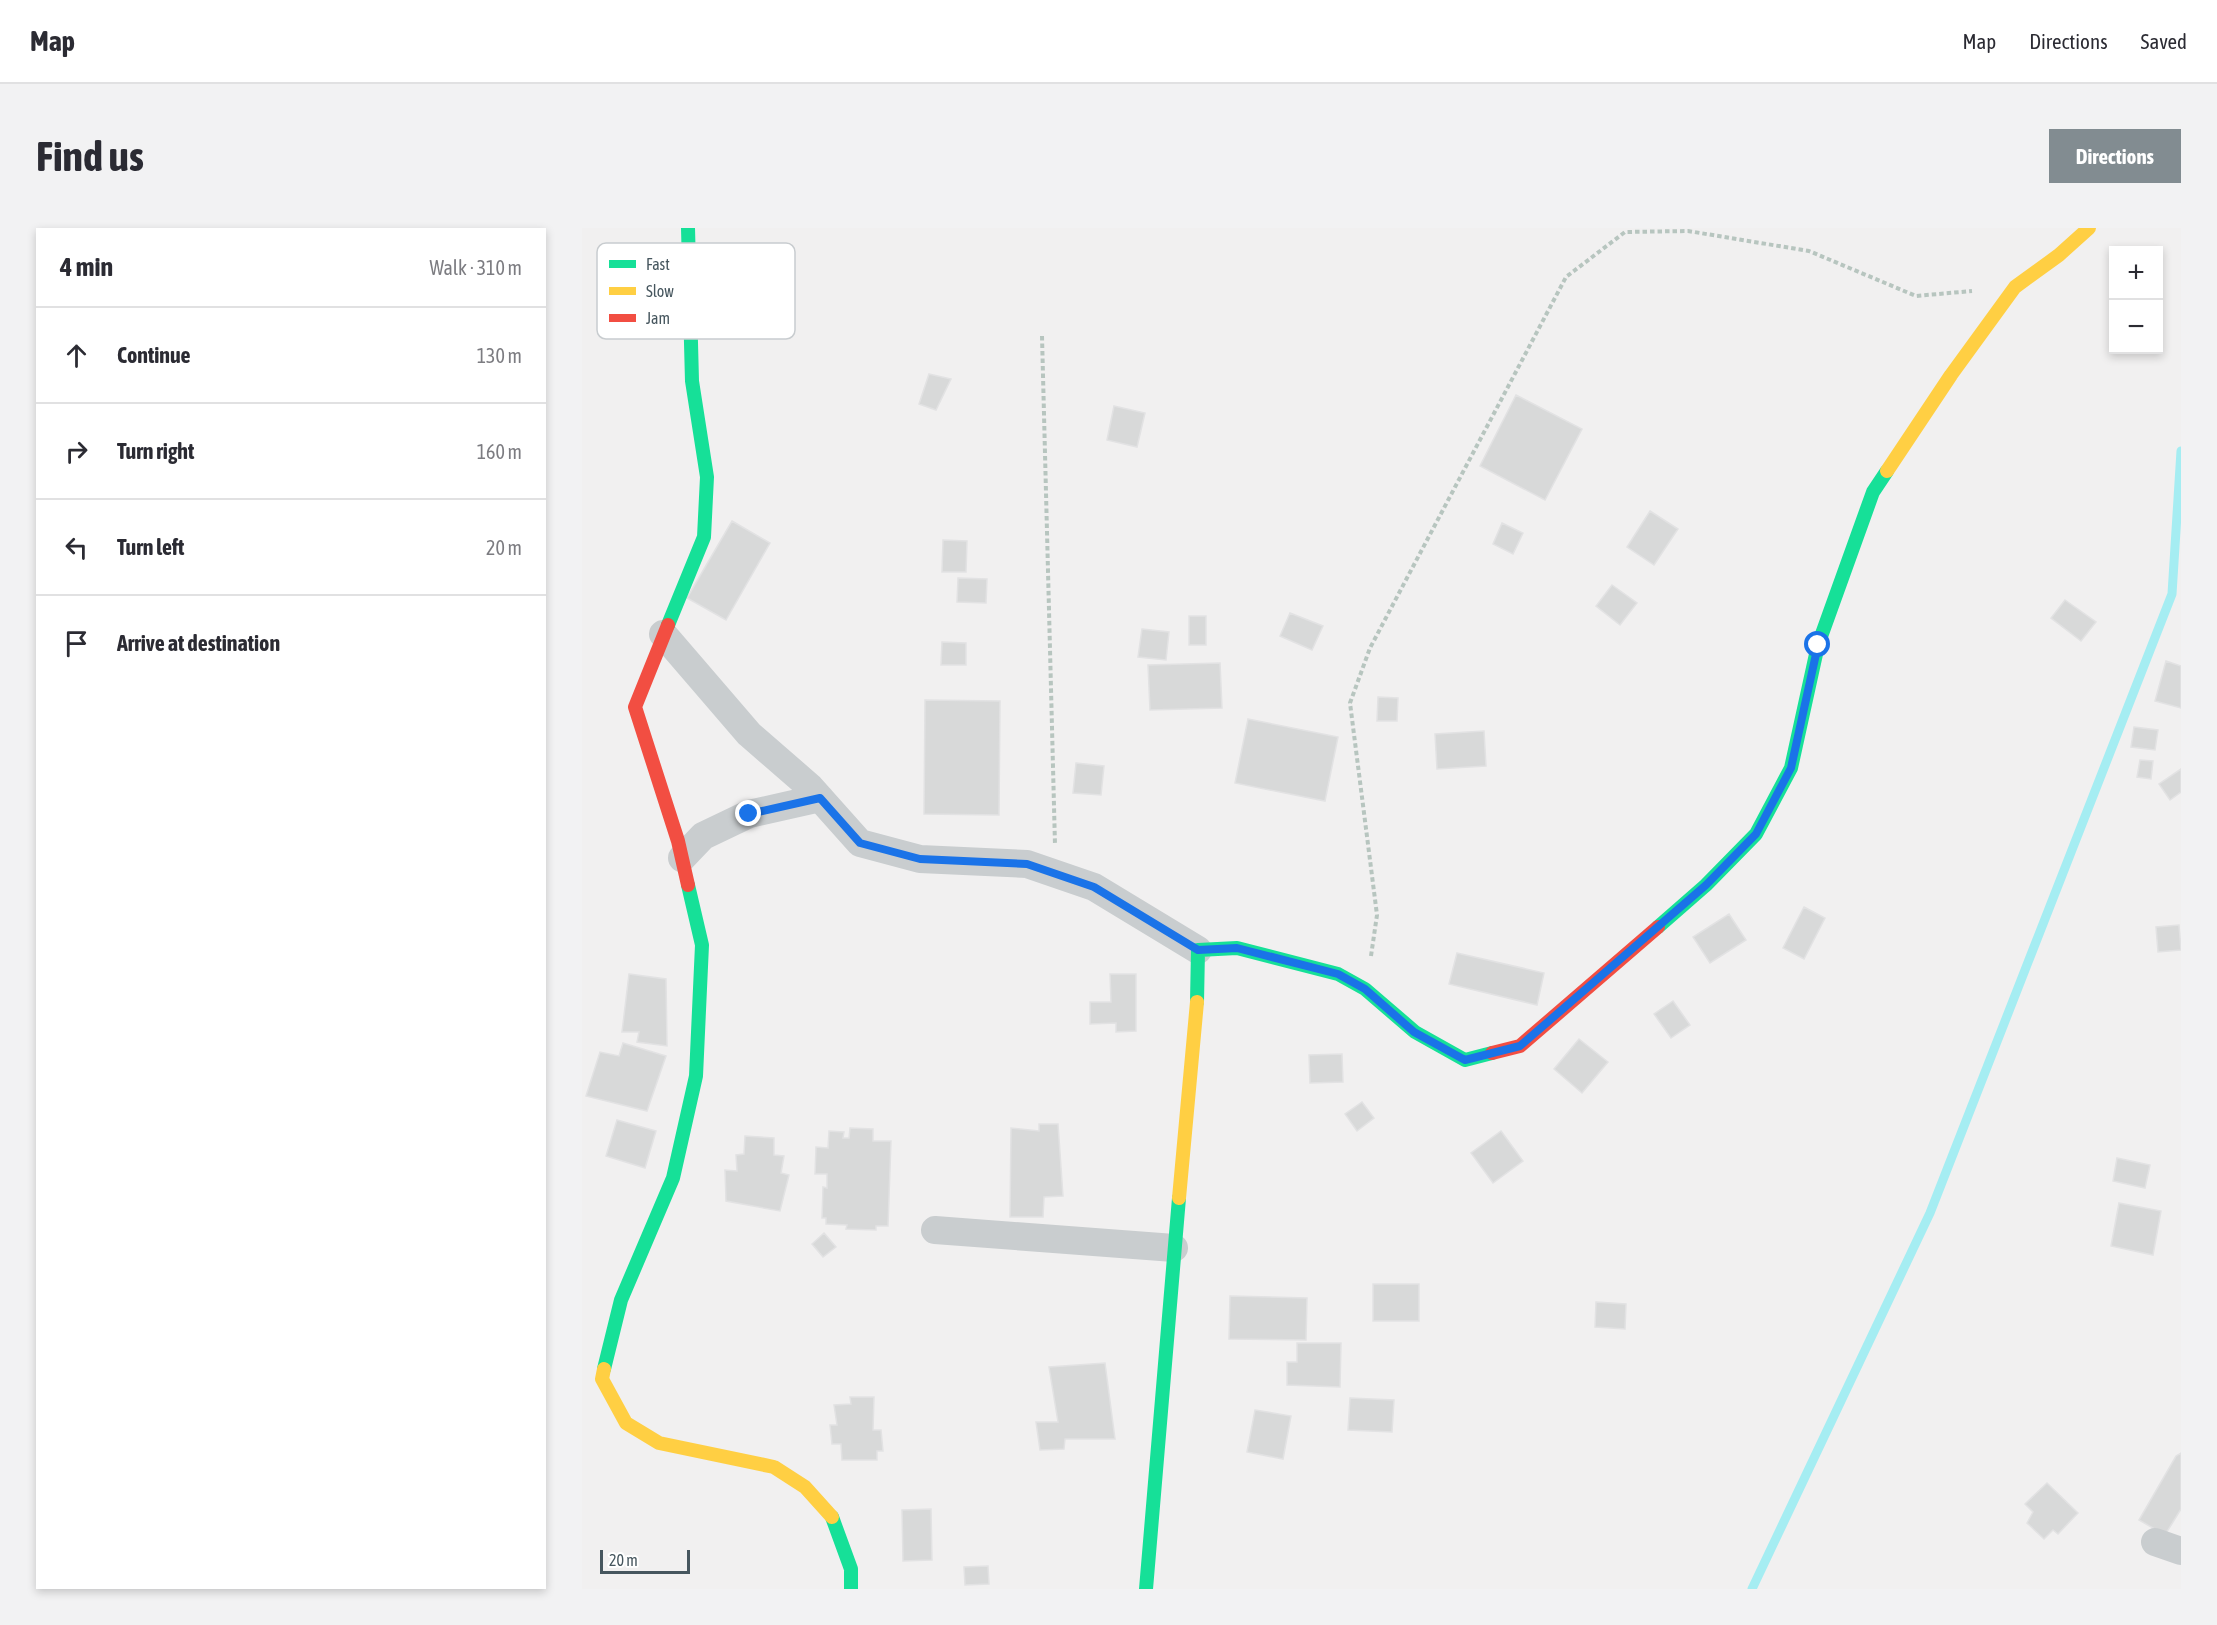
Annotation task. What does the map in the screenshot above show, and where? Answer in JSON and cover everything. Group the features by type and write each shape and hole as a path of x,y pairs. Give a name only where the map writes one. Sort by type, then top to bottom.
{"street":[{"path":"688,228 688,243"},
{"path":"663,634 749,734 820,798 860,843 920,859 1027,864 1094,887 1198,950 1237,948 1338,974 1365,989 1414,1032 1465,1060 1520,1046 1706,885 1756,834 1791,768 1818,645 1873,492 1952,375 2015,288 2059,255 2089,228"},
{"path":"691,339 692,381 707,477 704,537 635,707 682,858 702,945 696,1076 673,1178 621,1300 602,1379 626,1423 659,1443 774,1467 805,1487 834,1519 851,1569 851,1589"},
{"path":"682,858 703,836 749,814 820,798"},
{"path":"1146,1589 1174,1248 1197,1022 1198,950"},
{"path":"935,1230 1174,1248"},
{"path":"2154,1542 2181,1551"}],"path":[{"path":"1365,989 1377,915 1350,704 1370,648 1566,277 1626,230 1688,231 1809,251 1916,296 2015,288"},
{"path":"1042,336 1056,874"}],"building":[{"path":"929,374 951,379 936,410 919,404"},
{"path":"1516,395 1582,429 1545,500 1480,466"},
{"path":"1114,406 1145,413 1137,447 1107,440"},
{"path":"1650,511 1678,529 1654,565 1627,547"},
{"path":"732,521 770,543 726,620 687,598"},
{"path":"1502,523 1523,533 1513,554 1493,544"},
{"path":"943,540 967,541 966,572 942,572"},
{"path":"958,578 987,579 986,603 957,602"},
{"path":"1612,585 1637,603 1620,625 1596,606"},
{"path":"2065,600 2096,622 2081,641 2051,618"},
{"path":"1290,613 1323,626 1312,650 1280,636"},
{"path":"1189,616 1206,616 1206,645 1189,645"},
{"path":"1142,629 1169,632 1166,660 1138,657"},
{"path":"942,642 966,643 966,665 941,665"},
{"path":"2166,661 2181,666 2181,708 2155,701"},
{"path":"1220,663 1222,708 1150,710 1148,665"},
{"path":"1378,697 1398,698 1397,721 1377,721"},
{"path":"925,700 1000,701 999,815 924,814"},
{"path":"1248,719 1338,737 1325,801 1235,783"},
{"path":"2134,727 2158,730 2155,750 2131,747"},
{"path":"1484,731 1486,766 1437,769 1435,734"},
{"path":"2140,760 2153,761 2151,779 2137,777"},
{"path":"1076,763 1104,766 1101,795 1073,793"},
{"path":"2181,769 2181,792 2170,800 2159,784"},
{"path":"1804,907 1825,918 1804,959 1783,948"},
{"path":"1729,914 1746,940 1710,963 1693,937"},
{"path":"2179,925 2181,950 2158,952 2156,927"},
{"path":"1457,953 1544,973 1537,1005 1449,984"},
{"path":"629,974 666,979 667,1046 637,1042 639,1032 622,1032"},
{"path":"1110,974 1136,974 1136,1031 1116,1032 1116,1023 1090,1024 1090,1002 1111,1002"},
{"path":"1673,1001 1690,1025 1671,1038 1654,1014"},
{"path":"1579,1039 1608,1062 1582,1093 1554,1069"},
{"path":"623,1043 666,1056 647,1111 586,1096 600,1052 619,1056"},
{"path":"1342,1054 1343,1082 1310,1083 1309,1055"},
{"path":"1362,1102 1374,1118 1357,1131 1345,1114"},
{"path":"617,1120 656,1131 645,1168 606,1156"},
{"path":"1039,1124 1058,1124 1063,1196 1044,1197 1043,1217 1010,1217 1011,1128 1039,1131"},
{"path":"850,1128 873,1129 873,1141 891,1141 888,1226 876,1226 876,1230 846,1229 847,1225 826,1224 826,1218 822,1218 823,1187 827,1188 827,1174 815,1174 816,1147 828,1148 829,1131 844,1132 843,1138 849,1138"},
{"path":"1501,1131 1523,1161 1493,1183 1471,1153"},
{"path":"745,1136 774,1138 774,1155 784,1156 781,1173 789,1175 780,1211 726,1201 725,1170 737,1171 736,1155 744,1154"},
{"path":"2117,1158 2150,1165 2145,1188 2113,1181"},
{"path":"2119,1203 2161,1211 2153,1255 2111,1246"},
{"path":"824,1233 836,1247 823,1257 812,1244"},
{"path":"1373,1284 1419,1284 1419,1321 1373,1321"},
{"path":"1230,1296 1307,1298 1306,1340 1229,1339"},
{"path":"1596,1302 1626,1304 1625,1329 1595,1327"},
{"path":"1297,1343 1341,1343 1340,1387 1287,1385 1287,1362 1297,1362"},
{"path":"1105,1363 1115,1439 1065,1439 1064,1449 1040,1450 1036,1422 1058,1422 1049,1367"},
{"path":"850,1397 874,1397 873,1430 881,1430 883,1451 877,1451 877,1460 842,1460 841,1444 832,1444 830,1425 837,1425 834,1405 851,1404"},
{"path":"1350,1398 1394,1400 1392,1432 1348,1430"},
{"path":"1255,1410 1291,1416 1283,1459 1247,1452"},
{"path":"2181,1453 2181,1509 2165,1535 2139,1520 2176,1456"},
{"path":"2047,1483 2078,1513 2058,1534 2053,1530 2044,1539 2027,1523 2033,1512 2025,1504"},
{"path":"931,1509 932,1560 903,1561 902,1510"},
{"path":"988,1566 989,1584 965,1585 964,1567"}],"waterway":[{"path":"1752,1589 1930,1213 2172,594 2181,451"}],"traffic: fast":[{"path":"688,228 688,243"},
{"path":"668,625 704,537 707,477 692,381 691,339"},
{"path":"1658,927 1706,885 1756,834 1791,768 1818,645 1873,492 1887,471"},
{"path":"604,1369 621,1300 673,1178 696,1076 702,945 688,885"},
{"path":"1197,1002 1198,950 1237,948 1338,974 1365,989 1415,1032 1465,1060 1492,1053"},
{"path":"1146,1589 1179,1198"},
{"path":"832,1517 851,1569 851,1589"}],"traffic: slow":[{"path":"1887,471 1951,375 2015,287 2059,255 2089,228"},
{"path":"1179,1198 1197,1002"},
{"path":"604,1369 602,1379 626,1423 659,1443 774,1467 805,1487 832,1517"}],"traffic: jam":[{"path":"668,625 635,707 678,841 688,885"},
{"path":"1492,1053 1520,1046 1658,927"}],"route":[{"path":"749,814 820,798 860,843 920,859 1027,864 1094,887 1198,950 1237,948 1338,974 1365,989 1414,1032 1465,1060 1520,1046 1706,885 1756,834 1791,768 1818,645"}]}
